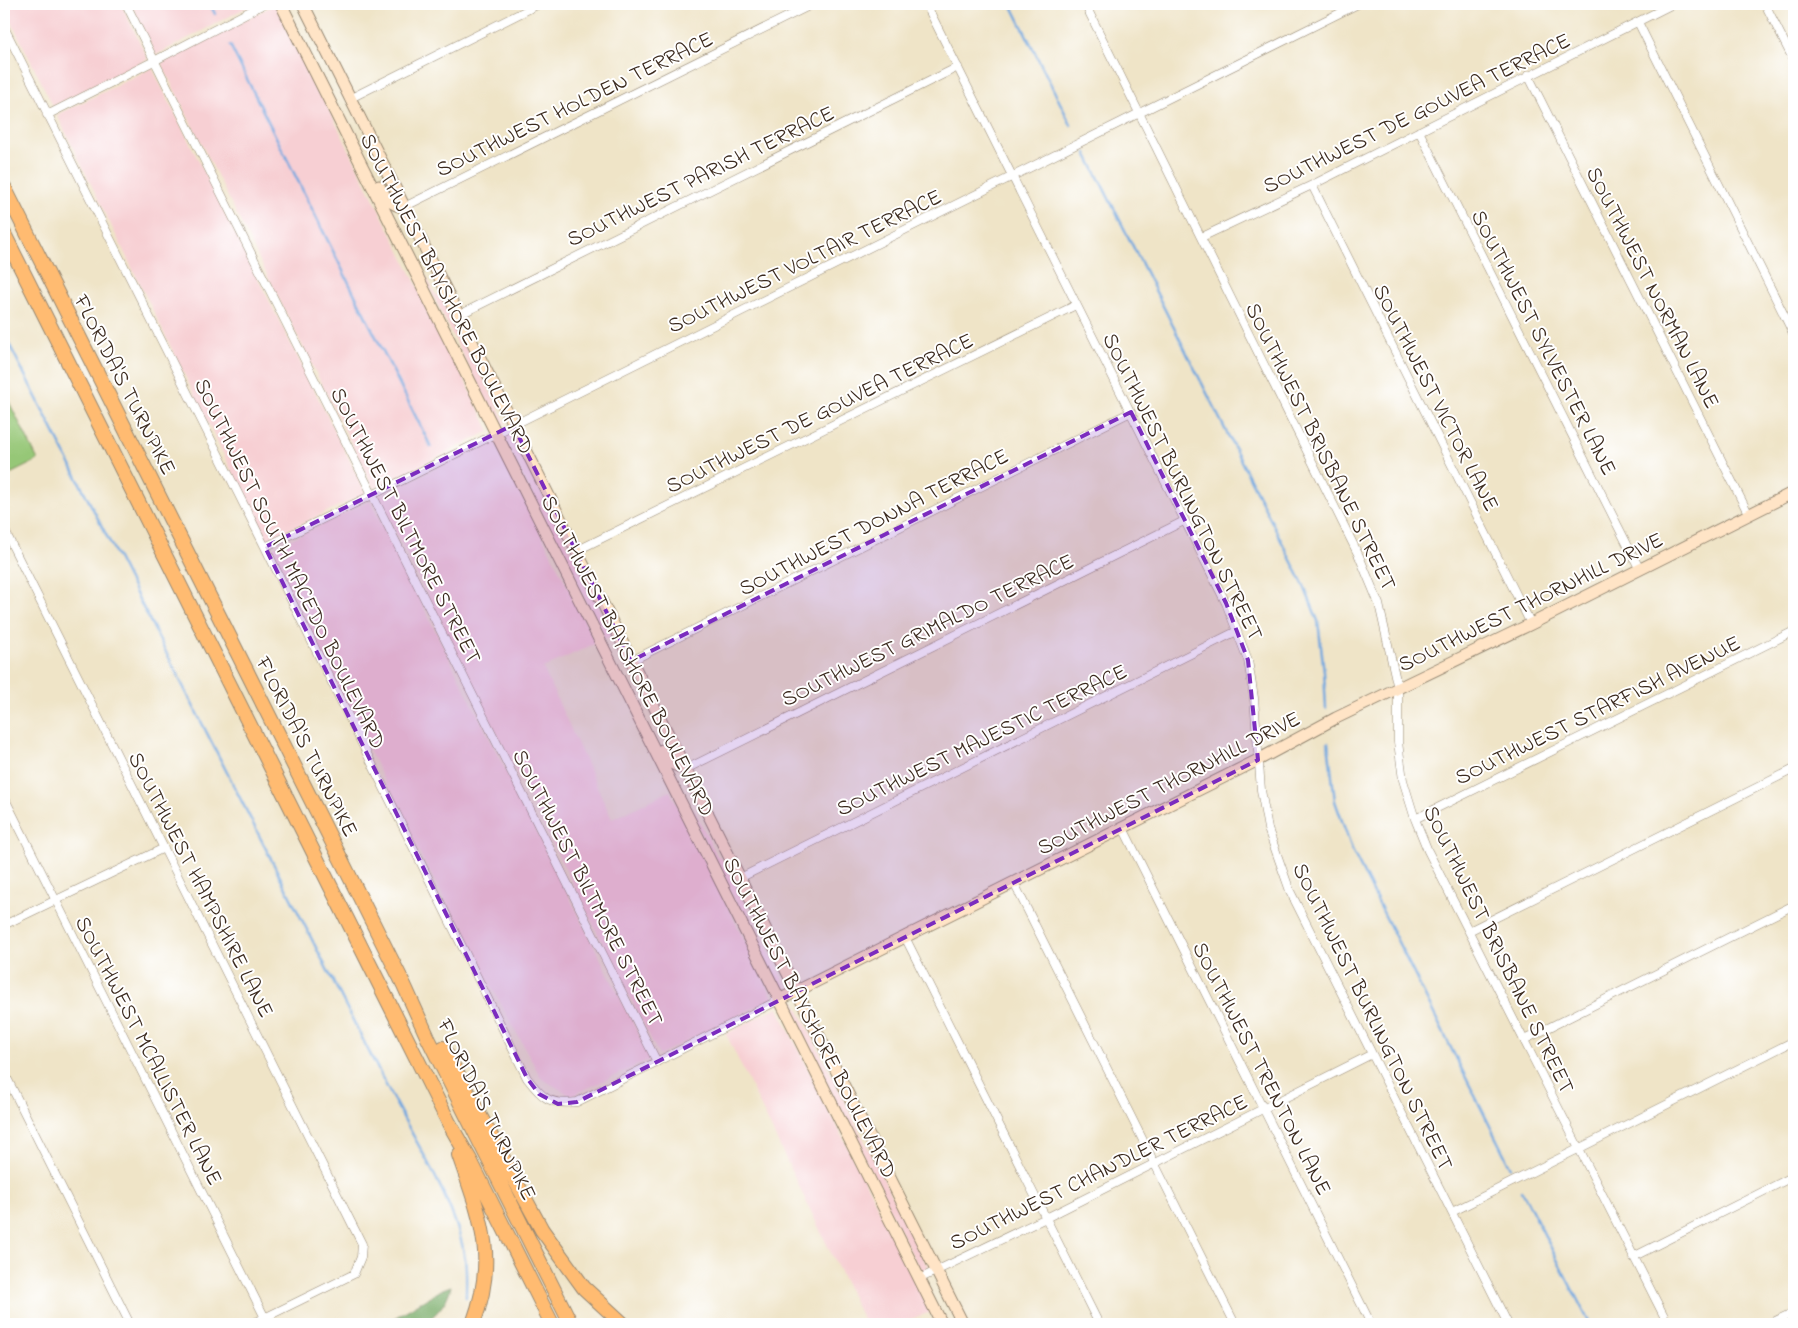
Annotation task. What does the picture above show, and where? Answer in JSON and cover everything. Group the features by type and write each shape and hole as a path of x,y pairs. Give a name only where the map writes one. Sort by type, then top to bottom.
{"highway":[{"name":"FLORIDA'S TURNPIKE","path":"4,188 404,985 428,1038 571,1324"},
{"name":"FLORIDA'S TURNPIKE","path":"4,234 448,1124 470,1160 552,1324"},
{"path":"404,985 435,1032 542,1230 584,1288 623,1324"},
{"path":"448,1124 477,1205 486,1252 486,1277 479,1308 473,1324"}],"main road":[{"name":"SOUTHWEST BAYSHORE BOULEVARD","path":"281,4 942,1324"},
{"name":"SOUTHWEST BAYSHORE BOULEVARD","path":"303,4 963,1324"},
{"path":"344,128 353,133 382,194 398,206 404,207"},
{"path":"391,224 399,221 406,224 439,292 449,296"},
{"name":"SOUTHWEST THORNHILL DRIVE","path":"779,1000 1258,760 1336,718 1531,624 1794,492"},
{"path":"629,700 640,705 666,759 673,765 686,769"},
{"path":"681,803 690,802 697,806 721,854 730,857"}],"street":[{"name":"SOUTHWEST BILTMORE STREET","path":"126,4 657,1062"},
{"path":"47,115 264,4"},
{"path":"349,99 539,4"},
{"name":"SOUTHWEST HOLDEN TERRACE","path":"404,207 813,4"},
{"name":"SOUTHWEST BURLINGTON STREET","path":"926,4 1226,603 1248,660 1254,698 1261,790 1268,829 1290,891 1508,1324"},
{"name":"SOUTHWEST BRISBANE STREET","path":"1085,4 1359,556 1379,604 1398,689 1398,742 1403,780 1415,819 1428,851 1578,1150 1668,1324"},
{"name":"SOUTHWEST VOLTAIR TERRACE","path":"264,547 1358,4"},
{"name":"SOUTHWEST DE GOUVEA TERRACE","path":"1202,237 1312,185 1528,75 1673,4"},
{"path":"1765,4 1794,61"},
{"path":"1638,22 1794,335"},
{"name":"SOUTHWEST SOUTH MACEDO BOULEVARD","path":"4,27 527,1078 539,1094 558,1104"},
{"name":"SOUTHWEST PARISH TERRACE","path":"459,315 958,67"},
{"name":"SOUTHWEST NORMAN LANE","path":"1528,75 1749,516"},
{"name":"SOUTHWEST SYLVESTER LANE","path":"1420,131 1640,570"},
{"name":"SOUTHWEST VICTOR LANE","path":"1312,185 1531,624"},
{"name":"SOUTHWEST DE GOUVEA TERRACE","path":"576,551 1076,304"},
{"name":"SOUTHWEST DONNA TERRACE","path":"631,661 1131,412"},
{"name":"SOUTHWEST GRIMALDO TERRACE","path":"686,769 1184,521"},
{"name":"SOUTHWEST HAMPSHIRE LANE","path":"4,529 7,545 164,848 362,1244 361,1257 354,1274 265,1318"},
{"name":"SOUTHWEST MAJESTIC TERRACE","path":"740,878 1237,631"},
{"name":"SOUTHWEST STARFISH AVENUE","path":"1415,819 1794,631"},
{"path":"1469,930 1794,769"},
{"name":"SOUTHWEST MCALLISTER LANE","path":"4,797 265,1318"},
{"name":"SOUTHWEST TRENTON LANE","path":"1123,828 1371,1324"},
{"path":"4,926 55,899 164,848"},
{"path":"1014,883 1235,1324"},
{"path":"1524,1040 1794,905"},
{"path":"905,936 1099,1324"},
{"name":"SOUTHWEST THORNHILL DRIVE","path":"558,1104 577,1102 779,1000"},
{"path":"1452,1212 1794,1041"},
{"name":"SOUTHWEST CHANDLER TERRACE","path":"919,1279 1046,1218 1372,1054"},
{"path":"4,1072 130,1324"},
{"path":"1634,1257 1794,1176"},
{"path":"1769,1324 1794,1312"},
{"path":"252,1324 265,1318"}],"highlighted area":[{"path":"1131,412 1226,603 1248,660 1258,760 577,1102 558,1104 539,1094 527,1078 265,547 513,425 631,661"}],"shaded area":[{"path":"4,4 121,4 148,59 53,106"},
{"path":"131,4 253,4 156,55"},
{"path":"276,4 490,431 374,489 161,63"},
{"path":"152,68 366,493 266,541 57,115"},
{"path":"399,227 402,229 435,294 443,299 506,423 498,427"},
{"path":"510,432 613,635 604,639 502,435"},
{"path":"494,440 596,643 543,668 612,819 670,791 773,998 659,1055 378,497"},
{"path":"370,501 651,1059 571,1096 541,1078 418,850 271,549"},
{"path":"688,807 694,810 717,856 723,860 788,990 781,994"},
{"path":"793,999 929,1269 921,1273 785,1003"},
{"path":"777,1007 931,1312 896,1324 866,1324 862,1318 726,1034"}],"green space":[{"path":"4,392 38,460 4,477"},
{"path":"451,1286 447,1298 440,1309 426,1322 411,1325 384,1324 443,1289"}],"waterway":[{"path":"210,4 215,14"},
{"path":"1011,4 1071,125"},
{"path":"230,45 431,447"},
{"path":"1086,153 1304,586 1318,621 1326,708"},
{"path":"4,334 391,1095 445,1196 461,1238 465,1259 466,1297"},
{"path":"1328,743 1335,801 1353,852 1511,1168"},
{"path":"1522,1191 1590,1324"}]}
